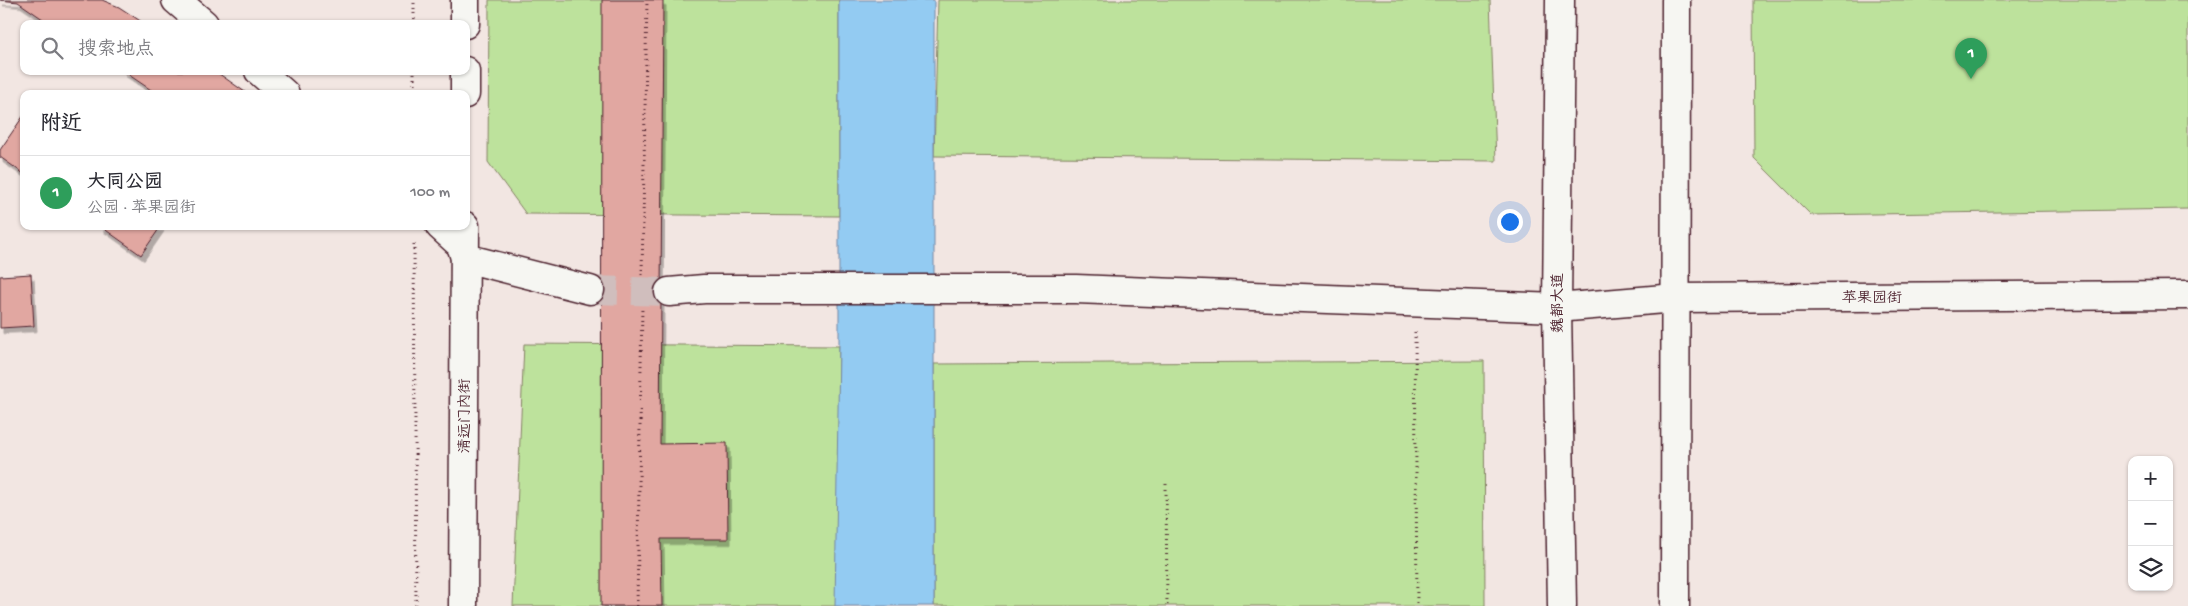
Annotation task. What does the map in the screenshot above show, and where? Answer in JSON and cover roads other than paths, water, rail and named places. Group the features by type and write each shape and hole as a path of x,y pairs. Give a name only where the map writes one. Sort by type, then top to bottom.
{"main road":[{"path":"176,0 199,20"},
{"path":"465,0 465,20"},
{"name":"魏都大道","path":"1560,0 1557,308 1562,606"},
{"path":"1675,606 1676,0"},
{"path":"264,75 280,90"},
{"path":"465,75 465,90"},
{"path":"444,230 461,245 465,258 590,290"},
{"name":"清远门内街","path":"463,606 465,230"},
{"name":"苹果园街","path":"670,292 704,289 1076,289 1557,308 1676,298 2188,295"}],"water":[{"path":"839,0 934,0 934,606 835,606 839,346"}],"tunnel":[{"path":"590,290 669,292"}],"place":[{"name":"大同公园","path":"1971,79"}]}
